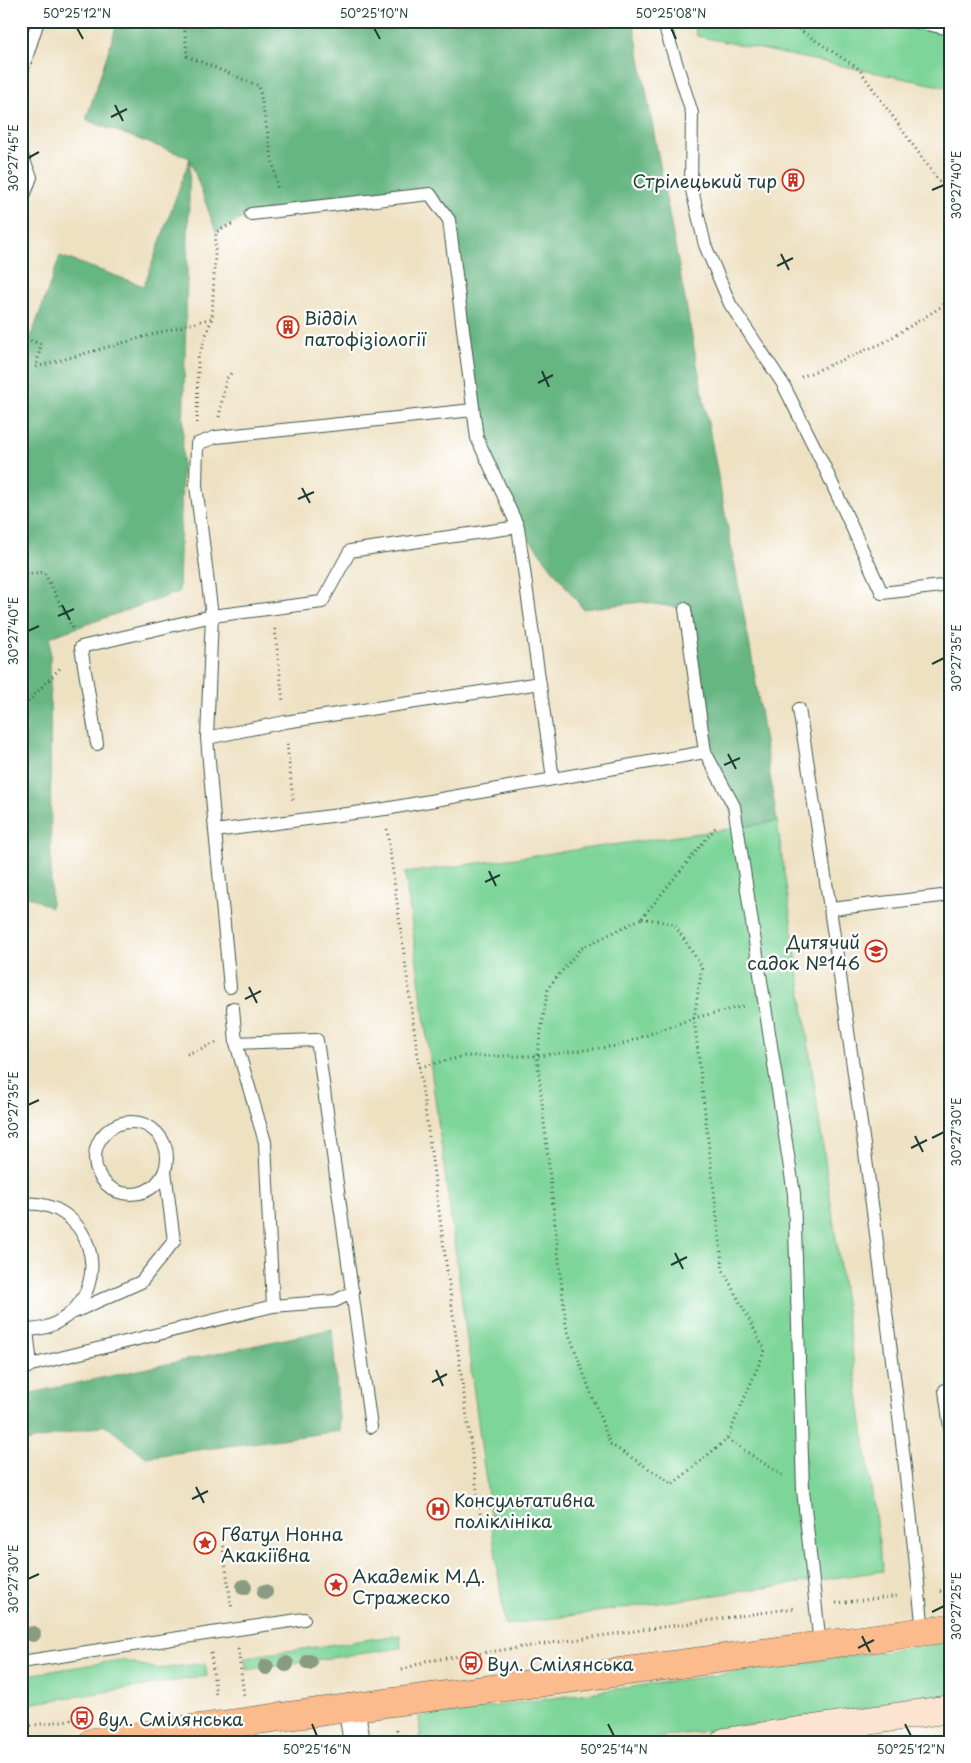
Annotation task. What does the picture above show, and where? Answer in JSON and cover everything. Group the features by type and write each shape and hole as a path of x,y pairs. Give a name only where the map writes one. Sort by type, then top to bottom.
{"main road":[{"path":"88,1730 351,1707 950,1628"}],"street":[{"path":"351,1707 358,1742"},
{"path":"725,1742 950,1709"}],"lane":[{"path":"21,74 38,21"},
{"path":"663,21 692,113 691,186 705,245 730,304 783,384 824,466 882,592 950,585"},
{"path":"912,21 950,29"},
{"path":"21,154 32,177 21,204"},
{"path":"251,214 430,194 450,220 477,438 518,527 553,779"},
{"path":"230,987 207,738 212,616 196,485 197,444 216,437 473,410"},
{"path":"97,744 87,645 212,616 322,602 350,551 518,527"},
{"path":"684,609 705,752 734,806 794,1194 803,1490 820,1645"},
{"path":"207,738 286,722 540,683"},
{"path":"800,709 831,910 878,1256 923,1631"},
{"path":"215,831 385,809 705,752"},
{"path":"831,910 950,896"},
{"path":"233,1008 236,1043 265,1142 274,1306"},
{"path":"236,1043 317,1040 370,1426"},
{"path":"165,1171 149,1189 125,1194 114,1190 104,1182 97,1171 94,1159 96,1147 101,1137 109,1128 131,1121 142,1123 153,1129 160,1137 166,1148 165,1171 174,1241 142,1282 72,1313 54,1325 41,1329 24,1329 26,1368 274,1306 335,1301 353,1292"},
{"path":"21,1204 32,1203 53,1208 71,1218 84,1235 92,1255 92,1276 84,1296 72,1313"},
{"path":"950,1390 945,1390 950,1428"},
{"path":"21,1662 304,1619"}],"path":[{"path":"184,21 187,56 259,86 282,210"},
{"path":"786,21 859,69 950,197"},
{"path":"197,444 198,358 212,318 216,232 251,214"},
{"path":"783,384 883,343 941,307 950,298"},
{"path":"21,337 41,344 36,367 212,318"},
{"path":"216,437 226,379 233,371"},
{"path":"21,575 44,572 71,627 87,645 21,709"},
{"path":"642,918 674,924 702,967 694,1018 723,1270 765,1350 727,1439 673,1484 610,1444 566,1326 537,1056 548,988 580,949 642,918 734,806"},
{"path":"385,809 480,1520"},
{"path":"420,1067 465,1056 537,1056 617,1046 694,1018 764,1001"},
{"path":"186,1054 222,1040"},
{"path":"727,1439 803,1490"},
{"path":"222,1542 225,1565"},
{"path":"399,1671 426,1661 816,1606 950,1590"},
{"path":"209,1633 216,1700"},
{"path":"244,1695 252,1694"},
{"path":"21,1727 88,1730"}],"green space":[{"path":"118,21 633,21 752,658 777,821 738,828 705,752 685,609 642,602 583,609 515,520 477,438 449,220 430,194 251,214 216,232 190,159 179,592 50,637 51,908 21,892 21,365 60,256 144,286 190,158 86,120"},
{"path":"693,21 950,21 950,88 697,36"},
{"path":"777,821 883,1571 505,1625 405,873"},
{"path":"332,1329 340,1431 146,1457 105,1425 21,1443 21,1395"},
{"path":"400,1635 401,1648 246,1670 245,1657"},
{"path":"950,1642 950,1697 628,1742 421,1742 419,1717"},
{"path":"120,1660 158,1669 205,1663 207,1676 21,1705 21,1676"}],"place":[{"name":"Стрілецький тир","path":"793,180"},
{"name":"Відділ патофізіології","path":"288,327"},
{"name":"Дитячий садок №146","path":"876,951"},
{"name":"Консультативна поліклініка","path":"438,1509"},
{"name":"Гватул Нонна Акакіївна","path":"205,1543"},
{"name":"Академік М.Д. Стражеско","path":"336,1585"},
{"name":"Вул. Смілянська","path":"471,1663"},
{"name":"вул. Смілянська","path":"82,1718"}]}
